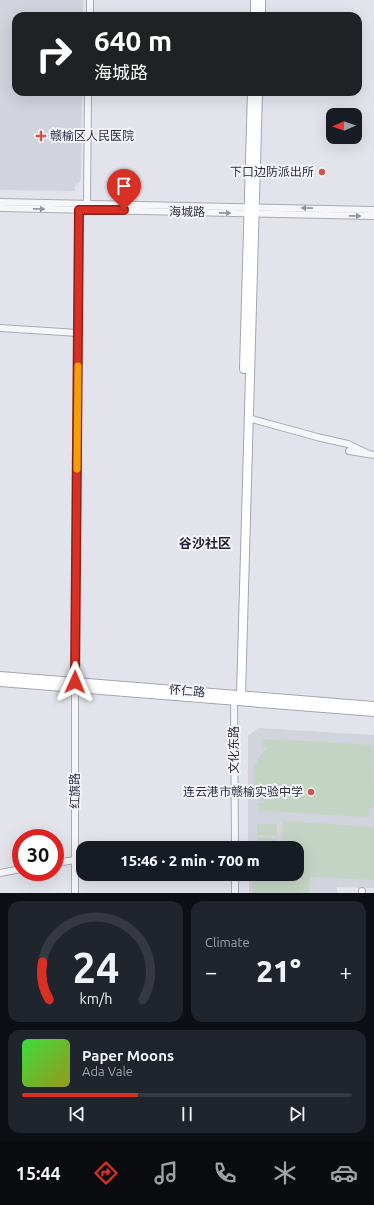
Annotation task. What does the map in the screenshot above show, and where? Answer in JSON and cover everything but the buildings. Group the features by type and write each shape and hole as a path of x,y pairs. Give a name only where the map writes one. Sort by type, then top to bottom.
{"main road":[{"path":"255,0 255,12"},
{"path":"261,0 261,12"},
{"path":"237,697 248,418 252,210 252,96"},
{"path":"237,697 252,210 258,96"},
{"name":"怀仁路","path":"0,676 75,685"},
{"name":"怀仁路","path":"0,682 75,685 374,706"},
{"name":"怀仁路","path":"237,697 374,712"}],"street":[{"path":"90,0 90,12"},
{"path":"87,203 88,96"},
{"name":"海城路","path":"0,202 87,203 374,216"},
{"name":"海城路","path":"0,208 79,210 374,210"},
{"name":"红旗路","path":"75,893 75,685 79,210"},
{"path":"0,328 78,333"},
{"path":"248,418 316,437 348,444 372,455"},
{"path":"350,451 372,455"},
{"name":"文化东路","path":"234,841 237,697"},
{"path":"64,862 75,860"},
{"path":"0,872 12,870"},
{"path":"235,881 235,893"}],"shaded area":[{"name":"赣榆区人民医院","path":"0,0 83,0 83,12 12,12 12,96 82,96 81,180 75,187 75,191 0,190"},
{"name":"连云港市赣榆实验中学","path":"258,728 374,735 374,888 337,887 337,893 249,893 249,881 304,881 304,841 248,841 248,736"}],"green space":[{"path":"263,739 373,745 374,805 370,809 369,817 259,811 259,803 264,803 256,789 254,775 257,761 267,748 262,748"},
{"path":"283,821 374,827 374,880 310,877 309,893 252,893 253,881 304,881 304,841 282,841"},
{"path":"257,824 277,824 277,835 257,835"},
{"path":"257,838 277,839 277,841 257,841"}],"slow traffic":[{"path":"77,469 78,366"}],"place":[{"name":"赣榆区人民医院","path":"41,136"},
{"name":"下口边防派出所","path":"322,172"},
{"name":"连云港市赣榆实验中学","path":"311,792"}],"district":[{"name":"谷沙社区","path":"205,543"}],"route":[{"path":"75,682 79,210 124,210"}]}
